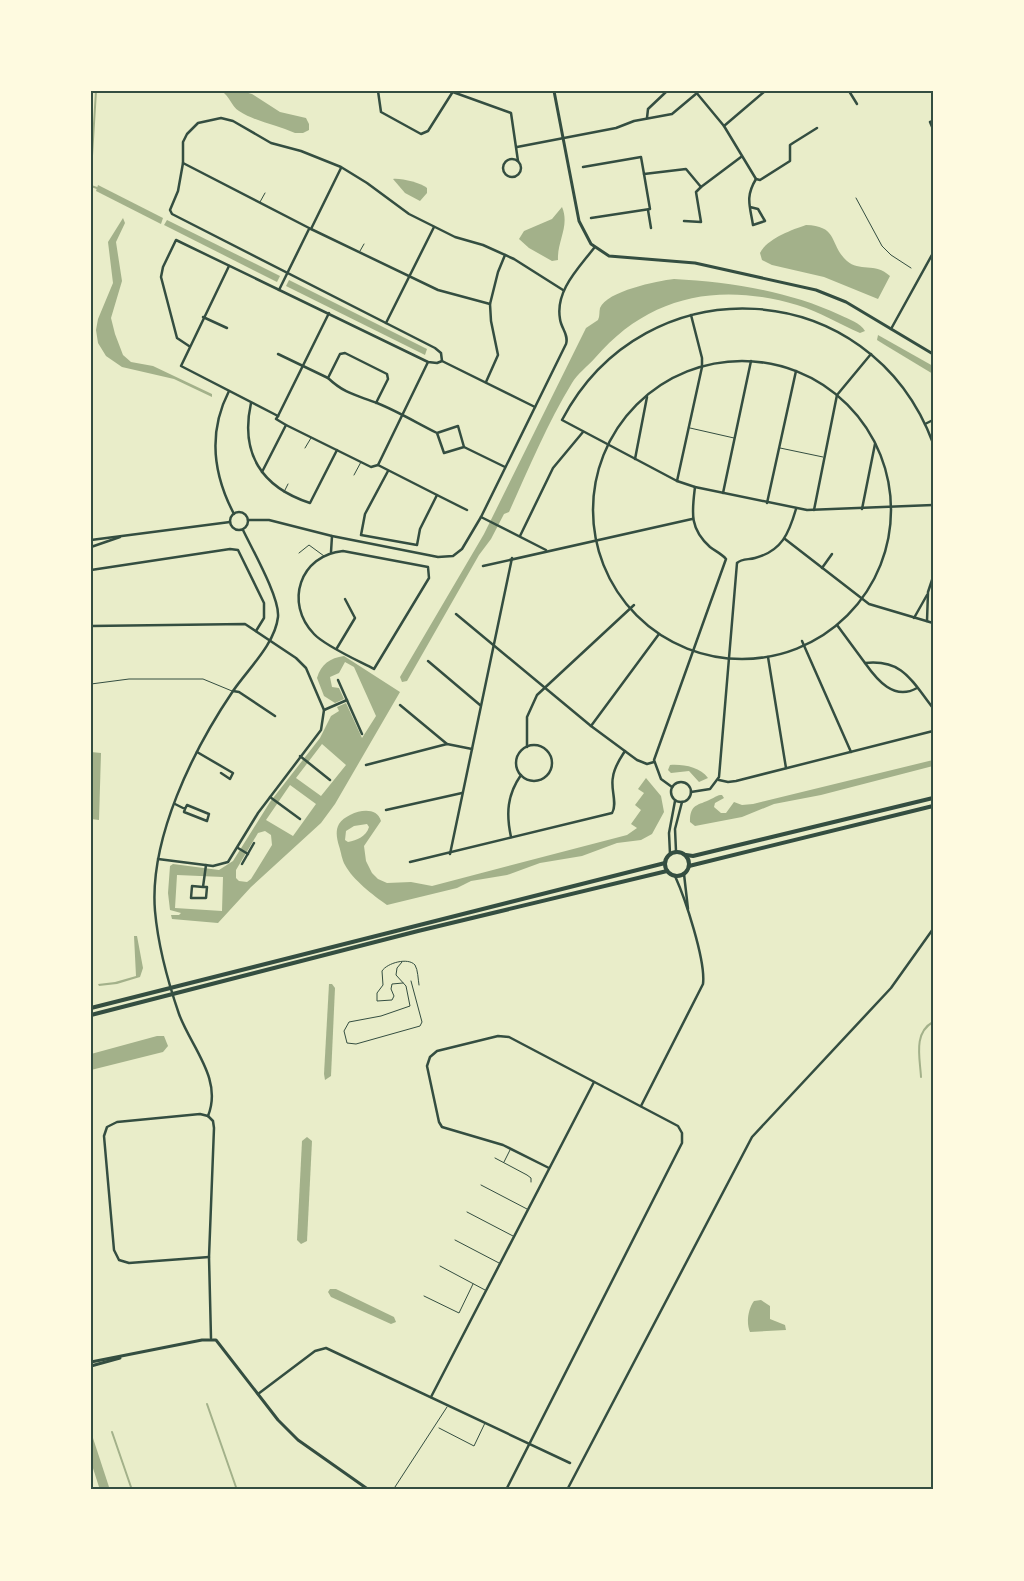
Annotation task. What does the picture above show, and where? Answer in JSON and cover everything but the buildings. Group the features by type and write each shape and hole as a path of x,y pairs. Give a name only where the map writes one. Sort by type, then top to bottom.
{"main road":[{"path":"933,798 693,856 676,852 670,854 665,863 667,871 675,876 684,874 689,866 933,806"},
{"path":"686,855 689,866"},
{"path":"91,1008 665,863"},
{"path":"91,1015 390,938 667,871"}],"street":[{"path":"378,91 381,112 421,134 428,131 451,92 511,113 518,161 521,169 514,178 506,176 502,167 512,159 518,161"},
{"path":"554,91 579,221 586,238 594,248 608,256 695,263 816,290 846,302 933,354"},
{"path":"647,118 648,109 667,91"},
{"path":"724,126 765,91"},
{"path":"850,91 857,104"},
{"path":"517,147 616,128 647,118 672,114 696,92 724,126 756,179"},
{"path":"442,361 439,350 290,276 288,272 170,212 178,191 183,142 192,128 208,119 221,118 233,122 271,143 341,168 367,183 409,214 434,227 505,254 563,290"},
{"path":"933,121 930,122 933,129"},
{"path":"756,179 760,180 790,161 790,145 817,128"},
{"path":"582,167 641,157 650,209 648,210 651,228"},
{"path":"684,221 700,222 696,192 741,157"},
{"path":"182,163 310,229 446,293 490,304"},
{"path":"279,290 341,168"},
{"path":"644,174 686,169 701,187"},
{"path":"750,207 758,209 764,220 753,226 750,207 748,193 756,179"},
{"path":"591,218 648,210"},
{"path":"386,323 434,227"},
{"path":"189,346 178,338 161,277 163,267 176,240 428,362 437,363 442,361 535,407"},
{"path":"248,520 269,520 332,536 444,558 452,556 462,549 481,517 568,342 559,313 563,290 594,248"},
{"path":"891,329 931,260 933,253"},
{"path":"486,382 498,355 491,321 490,304 498,272 505,254"},
{"path":"229,266 180,363 183,369 278,416"},
{"path":"933,443 925,424 906,391 871,354 830,328 787,313 738,308 691,315 648,331 617,352 583,387 562,420 677,481 695,487 796,509 862,509 933,505"},
{"path":"329,313 276,420 371,467 378,465 466,510"},
{"path":"677,481 702,367 691,315"},
{"path":"203,317 227,328"},
{"path":"328,378 342,353 387,374 388,379 376,403"},
{"path":"278,354 328,378 340,390 360,399 376,403 437,433 444,453 464,447 505,467"},
{"path":"814,510 837,395 871,354"},
{"path":"378,465 428,362"},
{"path":"727,362 752,362 796,371 818,382 837,395 855,412 876,443 889,481 892,507 890,532 884,556 875,579 862,600 837,625 804,646 768,657 729,658 693,651 659,634 630,609 609,577 596,540 593,517 595,490 599,470 608,445 626,418 648,395 674,378 702,367 727,362"},
{"path":"722,493 752,362"},
{"path":"767,502 796,371"},
{"path":"229,391 219,413 214,450 226,498 234,514"},
{"path":"635,459 648,395"},
{"path":"251,402 248,433 251,450 262,472 271,483 284,492 310,503 337,450"},
{"path":"925,424 933,420"},
{"path":"262,472 286,424"},
{"path":"437,433 458,426 464,447"},
{"path":"520,536 553,468 583,432"},
{"path":"862,509 876,443"},
{"path":"388,471 365,514 361,534 417,545 420,529 437,495"},
{"path":"672,787 661,779 654,762 725,561 724,556 705,542 692,519 695,487"},
{"path":"691,792 708,790 719,780 737,562 766,554 785,539 796,509"},
{"path":"230,522 233,528 243,530 248,526 245,514 234,514"},
{"path":"230,522 234,514"},
{"path":"481,517 547,550"},
{"path":"483,566 547,550 692,519"},
{"path":"91,540 230,522"},
{"path":"208,1116 212,1097 208,1076 176,1005 155,910 158,859 175,804 197,752 233,691 274,631 277,612 264,575 243,530"},
{"path":"331,552 332,536"},
{"path":"91,547 122,537"},
{"path":"785,539 862,600 874,606 933,623"},
{"path":"91,570 234,548 241,554 264,603 264,618 256,631"},
{"path":"343,551 428,567 430,573 374,670 313,633 304,619 299,599 302,578 307,570 324,556 331,552 343,551"},
{"path":"822,568 832,554"},
{"path":"450,854 512,558"},
{"path":"914,618 928,592 933,576"},
{"path":"927,622 928,592"},
{"path":"337,648 355,618 346,599"},
{"path":"527,747 526,726 529,708 544,685 634,605"},
{"path":"456,614 493,646 544,685 591,726 638,760 647,764 654,762"},
{"path":"91,626 245,624 303,664 324,710 321,730 270,797 238,848 224,865 206,865 158,859"},
{"path":"837,625 876,678 892,691 901,692 918,688"},
{"path":"591,726 659,634"},
{"path":"802,641 851,752"},
{"path":"768,657 786,768"},
{"path":"428,661 480,705"},
{"path":"865,663 877,661 896,665 904,671 933,708"},
{"path":"338,680 362,734"},
{"path":"233,691 239,692 275,716"},
{"path":"324,710 347,700"},
{"path":"400,705 447,744 472,750"},
{"path":"719,780 731,782 933,731"},
{"path":"366,765 447,744"},
{"path":"540,746 549,754 551,767 546,776 537,780 527,780 521,775 516,761 521,752 527,747 540,746"},
{"path":"410,862 450,854 511,837 612,813 614,806 612,779 614,769 625,751"},
{"path":"197,752 234,773 230,779 220,774"},
{"path":"300,756 330,780"},
{"path":"511,837 508,806 510,796 521,775"},
{"path":"684,782 691,792 688,799 682,802 676,800 671,794 672,787 677,783 684,782"},
{"path":"386,810 462,793"},
{"path":"270,797 300,819"},
{"path":"670,854 670,834 676,800"},
{"path":"676,852 675,829 682,802"},
{"path":"175,804 185,809 184,812 207,821 209,814 187,805 185,809"},
{"path":"242,864 254,844"},
{"path":"238,848 248,854"},
{"path":"203,887 206,865"},
{"path":"684,874 688,913"},
{"path":"641,1106 703,984 702,970 688,913 675,876"},
{"path":"192,886 203,887 207,887 206,898 191,898 192,886"},
{"path":"567,1490 752,1137 891,988 933,929"},
{"path":"506,1490 528,1443 682,1143 682,1133 678,1126 504,1036 437,1050 430,1058 428,1066 438,1122 448,1130 511,1148 549,1168"},
{"path":"431,1396 594,1082"},
{"path":"209,1257 130,1264 118,1260 114,1250 104,1136 107,1127 117,1122 200,1114 208,1116 213,1121 209,1257 211,1338"},
{"path":"91,1362 211,1338 220,1343 258,1394 298,1440 369,1490"},
{"path":"258,1394 315,1351 326,1348 431,1396 570,1464"},
{"path":"91,1366 129,1355"}],"lane":[{"path":"260,202 264,193"},
{"path":"856,198 882,246 891,255 911,268"},
{"path":"360,251 364,244"},
{"path":"689,428 734,438"},
{"path":"305,448 311,437"},
{"path":"779,448 825,458"},
{"path":"354,475 361,462"},
{"path":"284,492 288,484"},
{"path":"299,553 309,546 324,556"},
{"path":"91,684 129,679 203,679 233,691"},
{"path":"402,962 397,968 396,975 404,983 410,1006 381,1016 349,1022 344,1031 347,1043 356,1044 420,1026 422,1022 411,981"},
{"path":"404,983 392,984 393,999 384,1002 377,1001 377,993 383,984 384,968 390,964 410,962 416,967 419,985"},
{"path":"503,1163 511,1148"},
{"path":"495,1158 527,1175 531,1178 531,1182"},
{"path":"481,1185 528,1209"},
{"path":"466,1212 513,1236"},
{"path":"454,1240 500,1263"},
{"path":"440,1266 486,1290"},
{"path":"424,1296 459,1313 473,1284"},
{"path":"393,1490 448,1405"},
{"path":"439,1428 474,1446 485,1423"}],"shaded area":[{"path":"221,91 241,91 252,94 280,112 306,118 309,130 303,133 295,133 252,118 236,109"},
{"path":"393,179 420,184 427,188 427,193 420,201 405,193"},
{"path":"98,185 163,218 161,224 96,191"},
{"path":"562,207 565,221 558,260 552,261 529,248 519,239 524,231 552,219"},
{"path":"123,218 125,223 116,242 122,281 111,318 123,355 131,362 153,366 212,394 212,397 174,379 122,367 106,356 98,343 96,330 98,319 113,283 108,242"},
{"path":"167,220 280,276 277,282 164,225"},
{"path":"806,225 816,226 829,233 841,255 847,261 857,266 879,269 890,276 878,299 824,277 772,265 762,260 760,253 768,243 787,232"},
{"path":"674,279 737,285 779,294 840,315 857,323 865,331 860,333 797,305 768,298 740,295 713,295 687,299 662,307 638,320 616,337 572,383 546,430 509,512 504,514 491,539 479,555 407,681 402,682 400,677 484,534 586,328 598,320 600,308 604,302 612,297 633,288"},
{"path":"289,280 427,349 425,355 286,286"},
{"path":"878,335 933,366 933,374 877,340"},
{"path":"344,656 400,692 335,804 321,823 251,887 218,923 172,919 171,915 179,915 181,913 170,910 168,893 170,866 173,864 219,870 233,861 270,802 320,738 331,716 339,711 337,707 346,703 362,738 376,716 354,667 345,662 339,673 330,677 332,687 339,688 344,699 335,703 324,696 317,678 324,665 330,660","holes":["322,744 346,765 321,796 296,778","290,785 316,804 293,836 266,820","265,831 271,835 272,845 251,879 247,882 239,881 236,878 236,870 258,833","177,875 223,877 222,911 175,908"]},
{"path":"91,752 101,753 99,820 91,819"},
{"path":"933,760 933,766 821,795 774,804 742,817 695,826 690,822 693,808 719,795 722,795 724,798 715,803 714,807 721,813 726,813 734,802 742,805 753,804"},
{"path":"670,765 691,767 701,771 708,778 699,782 689,771 671,773 668,770"},
{"path":"646,778 661,796 664,812 652,834 641,840 617,843 582,856 540,863 507,875 471,881 457,888 387,905 364,887 349,871 343,861 337,838 339,824 348,816 361,811 373,812 378,815 381,821 364,846 366,861 372,873 378,879 387,883 411,882 432,886 627,835 637,828 631,824 641,810 635,805 644,793 638,789","holes":["367,824 369,827 361,838 348,842 345,840 346,831 354,826"]},
{"path":"134,936 137,936 143,968 140,977 117,984 99,986 98,984 115,982 136,976"},
{"path":"329,984 332,984 335,988 331,1076 325,1080 324,1074"},
{"path":"157,1036 164,1036 168,1046 163,1052 91,1070 91,1054"},
{"path":"307,1137 312,1141 307,1241 301,1244 297,1240 302,1141"},
{"path":"330,1289 336,1289 394,1317 396,1322 391,1324 331,1297 328,1292"},
{"path":"761,1300 770,1306 770,1319 785,1325 786,1330 750,1332 748,1320 750,1308 754,1301"},
{"path":"91,1432 110,1490 100,1490 91,1462"}],"waterway":[{"path":"91,172 96,91"},
{"path":"91,186 97,188"},
{"path":"921,1077 920,1039 927,1027 933,1022"},
{"path":"207,1404 237,1490"},
{"path":"112,1432 132,1490"}]}
